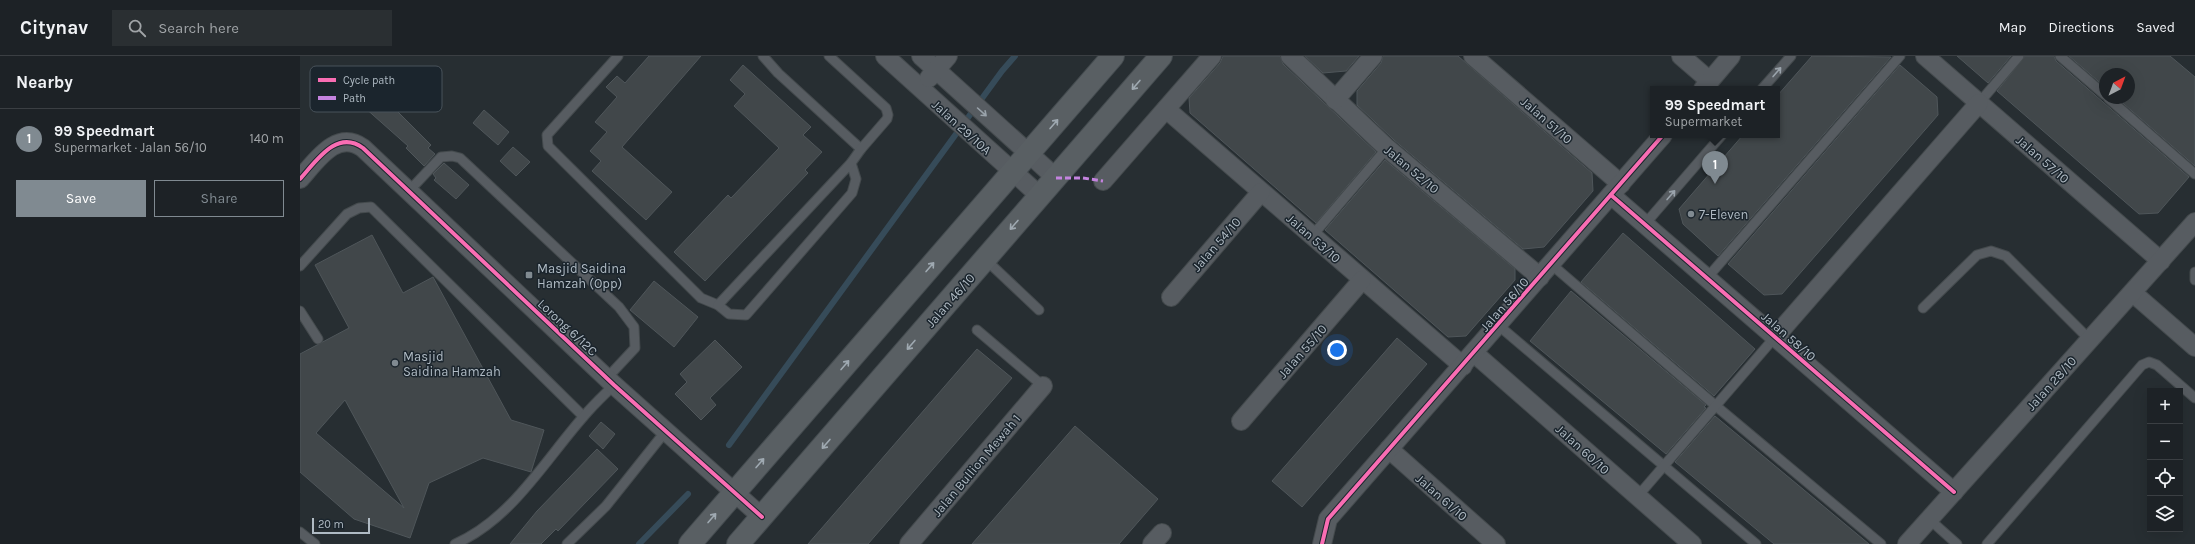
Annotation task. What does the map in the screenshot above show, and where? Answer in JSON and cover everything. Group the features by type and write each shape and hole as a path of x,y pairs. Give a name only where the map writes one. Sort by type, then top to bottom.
{"main road":[{"path":"690,544 1113,56"},
{"name":"Jalan 46/10","path":"738,544 1161,56"}],"street":[{"name":"Jalan 29/10A","path":"885,56 919,89 1040,196"},
{"path":"899,69 911,56"},
{"name":"Jalan 29/10A","path":"920,56 1056,178"},
{"path":"919,89 948,56"},
{"path":"1104,181 1212,56"},
{"name":"Jalan 52/10","path":"1290,56 1386,148 1546,270"},
{"path":"1335,100 1373,56"},
{"name":"Jalan 51/10","path":"1473,56 1616,189"},
{"path":"1681,56 1706,85 1731,56"},
{"name":"Jalan 57/10","path":"1925,56 2161,261"},
{"name":"Jalan 58/10","path":"1775,337 1979,103"},
{"name":"Jalan 53/10","path":"1166,109 1463,366"},
{"name":"Jalan 56/10","path":"1322,544 1328,519 1660,138"},
{"name":"Lorong 6/12C","path":"300,178 325,151 345,140 355,142 665,432 762,517"},
{"name":"Jalan 58/10","path":"1616,189 1645,224 1954,492"},
{"name":"Jalan 54/10","path":"1171,297 1261,192"},
{"name":"Jalan 28/10","path":"1906,544 2194,225"},
{"name":"Jalan 55/10","path":"1241,422 1362,280"},
{"path":"2133,293 2195,347"},
{"name":"Jalan 60/10","path":"1474,353 1692,544"},
{"name":"Jalan Bullion Mewah 1","path":"909,544 1043,386"},
{"name":"Jalan 61/10","path":"1389,450 1496,544"}],"lane":[{"path":"618,56 548,135 548,146 701,298 718,305 729,314 746,315 852,193 856,180 851,164"},
{"path":"763,56 778,73 861,149"},
{"path":"718,305 851,164 861,149 887,120 888,115 886,108 829,56"},
{"path":"1765,86 1791,56"},
{"path":"1707,278 1900,56"},
{"path":"1979,103 2019,56"},
{"path":"2060,56 2099,91"},
{"path":"2115,104 2195,174"},
{"path":"1645,224 1719,138"},
{"path":"1312,236 1386,148"},
{"path":"409,191 441,157 452,156 460,158 614,301 631,322 636,336 635,348 583,416 514,501 469,538 455,544"},
{"path":"300,266 347,214 359,208 371,207 583,416"},
{"path":"1923,308 1977,255 1991,251 2006,256 2090,340"},
{"path":"985,259 1039,310"},
{"path":"1546,270 1716,406 1881,544"},
{"path":"2195,272 2195,280"},
{"path":"300,311 318,339"},
{"path":"1498,325 1756,544"},
{"path":"977,330 1043,386"},
{"path":"1637,496 1775,337"},
{"path":"1987,544 2142,365 2149,362 2157,365 2195,398"},
{"path":"567,544 606,506 665,432"},
{"path":"1929,519 1957,544"},
{"path":"300,532 316,544"}],"building":[{"path":"649,56 701,56 622,147 672,192 646,220 592,171 601,161 590,151 607,132 595,122 617,97 606,87 617,76 625,83"},
{"path":"1223,56 1280,56 1283,64 1376,152 1316,223 1190,113 1189,98 1220,63"},
{"path":"1305,56 1359,56 1346,71 1323,73"},
{"path":"1383,56 1458,56 1592,173 1593,191 1544,247 1523,249 1394,140 1357,105 1357,91 1381,63"},
{"path":"1812,56 1891,57 1718,256 1683,224 1679,209 1740,138 1780,138 1780,93"},
{"path":"1957,56 2011,56 1988,83"},
{"path":"2025,56 2054,56 2056,61 2099,99 2099,104 2105,104 2189,177 2158,213 2139,214 1997,91"},
{"path":"2069,56 2170,56 2195,77 2195,166 2124,104 2135,104 2135,68 2099,68 2099,82"},
{"path":"743,65 811,127 803,135 822,152 805,170 808,173 705,281 674,252 728,195 731,198 779,148 734,106 745,94 730,80"},
{"path":"1900,65 1937,97 1938,115 1782,294 1764,295 1728,264"},
{"path":"484,110 509,132 498,145 473,123"},
{"path":"370,112 398,112 431,145 428,148 435,154 424,166 406,148 408,146"},
{"path":"513,147 530,162 516,176 500,161"},
{"path":"1385,160 1515,269 1515,280 1466,336 1448,337 1325,230"},
{"path":"444,163 469,185 456,199 434,180 436,178 433,174"},
{"path":"1623,233 1755,349 1714,396 1581,282"},
{"path":"372,235 403,293 433,277 511,420 544,430 531,472 483,458 429,483 410,538 354,519 300,472 300,354 349,328 315,265","holes":["345,400 404,508 316,433"]},
{"path":"654,281 698,317 674,347 630,310"},
{"path":"1571,291 1706,405 1704,407 1706,408 1666,454 1530,341"},
{"path":"1397,338 1427,364 1302,507 1272,481"},
{"path":"715,340 742,367 710,398 716,405 701,420 675,394 687,382 680,374"},
{"path":"977,349 1012,378 868,544 808,544"},
{"path":"1715,416 1869,544 1774,544 1675,462"},
{"path":"601,422 615,434 603,449 589,436"},
{"path":"1075,426 1158,499 1119,544 972,544"},
{"path":"597,449 618,469 558,531 556,529 541,544 510,544 537,511"}],"waterway":[{"path":"729,445 1002,71 1015,56"},
{"path":"639,544 688,494"}],"marked path":[{"path":"1056,178 1083,178 1103,181"}],"cycle path":[{"path":"1322,544 1328,519 1660,138"},
{"path":"300,179 313,163 328,149 336,144 345,142 354,143 363,148 614,385 762,517"},
{"path":"1611,195 1954,492"}],"place":[{"name":"99 Speedmart","path":"1715,184"},
{"name":"7-Eleven","path":"1691,214"},
{"name":"Masjid Saidina Hamzah (Opp)","path":"529,275"},
{"name":"Masjid Saidina Hamzah","path":"395,363"}]}
